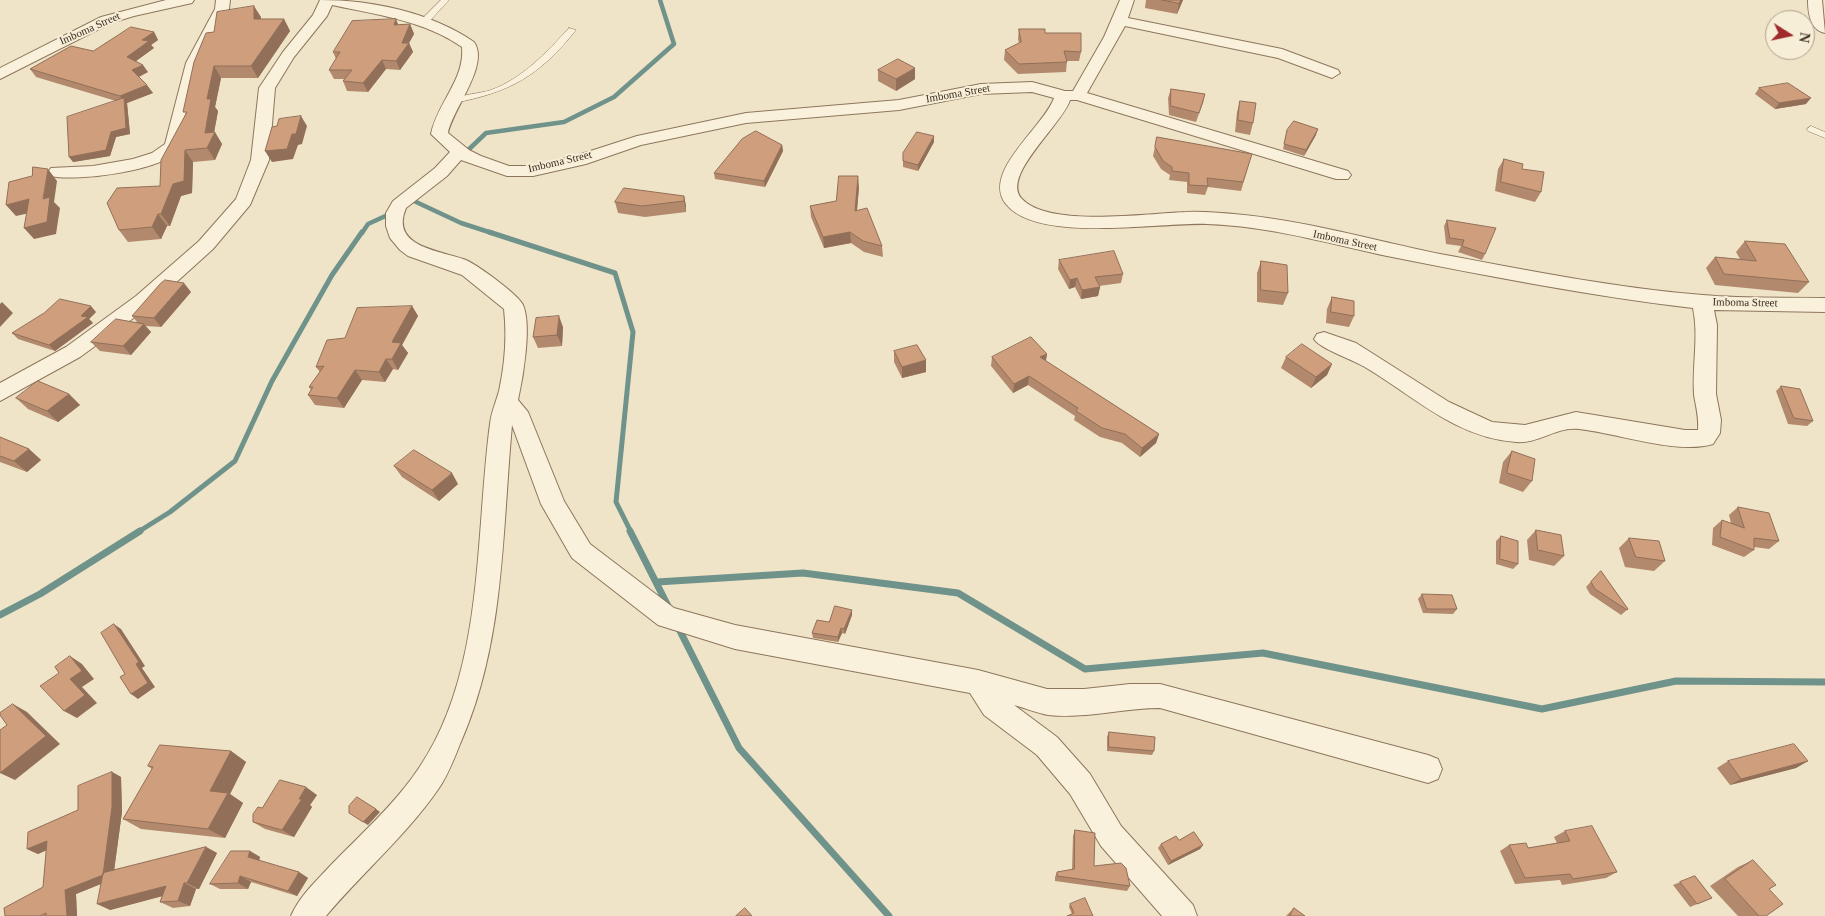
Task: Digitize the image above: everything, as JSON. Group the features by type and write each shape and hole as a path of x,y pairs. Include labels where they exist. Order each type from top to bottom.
{"street":[{"name":"Imboma Street","path":"0,74 106,20 130,12 187,0"},
{"path":"57,172 93,171 136,164 158,157 173,146 194,63 222,9 224,0"},
{"name":"Imboma Street","path":"327,0 423,23 452,34 469,45 471,53 470,65 454,101 439,126 438,134 466,155 507,171 533,170 580,160 637,142 746,118 898,105 981,89 1032,87 1071,96"},
{"path":"0,394 73,352 143,301 206,245 244,201 260,160 267,88 288,55 320,16 327,0"},
{"path":"1127,0 1120,21 1102,57 1071,96 1342,175"},
{"path":"1815,0 1816,18 1825,29"},
{"path":"1120,21 1149,25 1282,54 1332,73"},
{"name":"Imboma Street","path":"1071,96 1062,104 1054,117 1014,165 1008,183 1013,201 1026,212 1042,218 1067,222 1203,217 1260,223 1401,253 1561,282 1702,302 1825,305"},
{"path":"306,916 334,881 377,839 428,779 454,730 468,694 484,621 494,478 501,421 507,403 514,366 516,324 514,306 469,270 452,261 410,251 402,244 396,212 410,193 466,155"},
{"path":"1324,340 1344,346 1364,356 1449,412 1480,426 1516,434 1535,434 1561,422 1576,420 1685,439 1705,438 1709,433 1710,420 1705,394 1707,325 1702,302"},
{"path":"507,403 517,412 535,454 552,504 581,550 666,617 736,637 978,682 1047,702 1084,702 1130,696 1160,696 1232,714 1428,770"},
{"path":"978,682 994,706 1047,746 1080,784 1112,836 1182,916"}],"lane":[{"path":"423,23 445,0"},
{"path":"454,101 486,96 514,84 540,64 572,30"},
{"path":"1811,130 1825,135"}],"building":[{"path":"1162,0 1181,0 1179,3"},
{"path":"254,6 254,19 284,19 251,66 214,66 207,99 211,99 205,133 215,132 207,148 185,150 184,181 173,184 161,214 158,214 152,227 119,230 107,203 117,188 160,186 161,160 187,112 183,112 194,62 206,33 214,32 217,12"},
{"path":"396,19 394,25 410,24 402,43 409,43 396,61 382,60 363,83 343,81 352,70 329,70 340,52 333,52 352,21"},
{"path":"131,27 154,32 142,40 149,41 127,57 143,65 132,70 147,85 120,96 30,69 71,46 93,51"},
{"path":"1019,29 1045,29 1045,33 1081,33 1081,52 1064,51 1067,62 1019,64 1005,50 1021,42"},
{"path":"898,59 915,68 896,79 878,70"},
{"path":"1788,83 1811,98 1779,103 1759,88"},
{"path":"1171,89 1205,94 1199,113 1171,106"},
{"path":"124,98 126,128 111,132 106,150 69,157 67,117"},
{"path":"1240,101 1256,103 1253,123 1238,120"},
{"path":"301,116 296,134 292,134 287,149 265,151 272,127 277,126 279,119"},
{"path":"1294,121 1318,129 1306,150 1284,144 1287,130"},
{"path":"756,131 782,145 764,181 714,173 742,139"},
{"path":"917,132 934,136 918,165 903,161 903,153"},
{"path":"1157,137 1252,154 1243,182 1207,178 1208,186 1189,185 1189,173 1172,171 1172,167 1163,161 1155,147"},
{"path":"1504,159 1523,164 1522,169 1544,172 1541,192 1501,182"},
{"path":"33,167 48,169 43,199 50,197 47,222 24,228 29,199 6,205 9,182 32,176"},
{"path":"839,176 858,176 855,211 867,208 882,246 863,241 850,232 823,237 810,206 836,201"},
{"path":"624,188 684,196 684,201 642,206 615,202"},
{"path":"1447,220 1496,228 1485,254 1462,246 1464,240 1450,238"},
{"path":"1745,241 1785,244 1809,282 1724,274 1715,257 1756,261"},
{"path":"1114,251 1123,274 1095,277 1100,287 1082,290 1077,278 1070,280 1059,260"},
{"path":"1261,261 1287,265 1288,293 1261,290"},
{"path":"165,280 184,283 154,318 132,316 160,284"},
{"path":"1332,297 1354,301 1354,316 1331,312"},
{"path":"60,299 91,306 81,316 88,317 49,345 12,333 44,313"},
{"path":"412,306 392,342 401,343 392,359 386,359 379,372 355,370 337,398 308,395 313,387 309,387 324,366 316,367 327,340 345,338 357,308"},
{"path":"559,316 557,335 533,337 536,318"},
{"path":"116,319 144,324 123,346 91,342"},
{"path":"1031,337 1047,354 1040,357 1159,434 1142,448 1125,434 1102,428 1076,411 1078,408 1029,376 1014,384 992,357"},
{"path":"1302,344 1332,364 1316,377 1286,357"},
{"path":"917,345 926,360 902,367 894,351"},
{"path":"38,381 69,394 47,411 16,398"},
{"path":"1781,386 1800,389 1813,421 1794,418"},
{"path":"0,437 29,449 14,461 0,456"},
{"path":"414,450 452,473 432,490 394,466"},
{"path":"1512,451 1535,459 1532,481 1507,473"},
{"path":"1738,507 1769,513 1779,541 1754,538 1754,550 1720,537 1722,520 1744,528"},
{"path":"1536,530 1561,535 1564,556 1538,550"},
{"path":"1501,536 1518,541 1518,564 1500,559"},
{"path":"1629,538 1659,541 1665,561 1636,557"},
{"path":"1601,571 1627,610 1595,589 1591,582"},
{"path":"1422,594 1452,595 1457,609 1427,609"},
{"path":"835,606 852,610 844,629 841,628 838,637 812,633 817,620 829,622"},
{"path":"114,624 139,662 136,664 148,683 131,694 120,677 125,674 101,633"},
{"path":"70,656 82,671 70,679 85,695 64,711 40,686 59,673 55,667"},
{"path":"13,704 46,736 0,773 0,730 7,725 0,713"},
{"path":"1109,732 1155,737 1154,751 1109,747"},
{"path":"1794,744 1808,761 1741,779 1728,761"},
{"path":"160,745 231,751 210,791 228,793 208,829 123,819 153,767 148,766"},
{"path":"112,772 112,807 103,875 65,890 67,916 46,916 46,913 40,916 5,916 4,908 43,887 47,841 27,849 28,832 78,810 78,786"},
{"path":"280,780 306,787 299,799 302,799 282,830 253,822 253,814 258,807 262,808"},
{"path":"357,797 376,809 363,822 349,813 349,806"},
{"path":"1592,826 1617,872 1573,879 1570,874 1525,878 1509,845 1526,843 1528,848 1570,841 1565,831"},
{"path":"1075,830 1095,833 1094,866 1121,863 1126,868 1130,886 1057,876 1057,872 1074,869"},
{"path":"1194,832 1203,845 1171,861 1161,844 1176,836 1179,840"},
{"path":"206,847 187,883 184,883 178,901 160,902 166,886 97,904 103,873"},
{"path":"231,851 250,851 248,857 299,872 288,891 240,876 238,883 210,884"},
{"path":"1753,860 1776,885 1769,889 1783,904 1766,916 1759,916 1725,879"},
{"path":"1695,876 1712,898 1697,904 1680,882"},
{"path":"1085,898 1093,916 1067,916 1074,913 1070,904"},
{"path":"745,908 752,916 736,916"},
{"path":"1294,908 1305,916 1290,916"}],"waterway":[{"path":"464,154 486,133 564,122 614,97 674,44 660,0"},
{"path":"414,201 461,223 492,233"},
{"path":"362,233 368,224 392,213"},
{"path":"138,532 170,512 235,461 272,381 332,275 362,232"},
{"path":"489,232 615,273 633,332 616,502 631,532"},
{"path":"0,615 40,594 140,531"},
{"path":"630,531 669,608"},
{"path":"657,582 803,573 958,593 1085,669 1263,653 1542,709 1676,681 1825,682"},
{"path":"677,625 739,748 889,916"}]}
